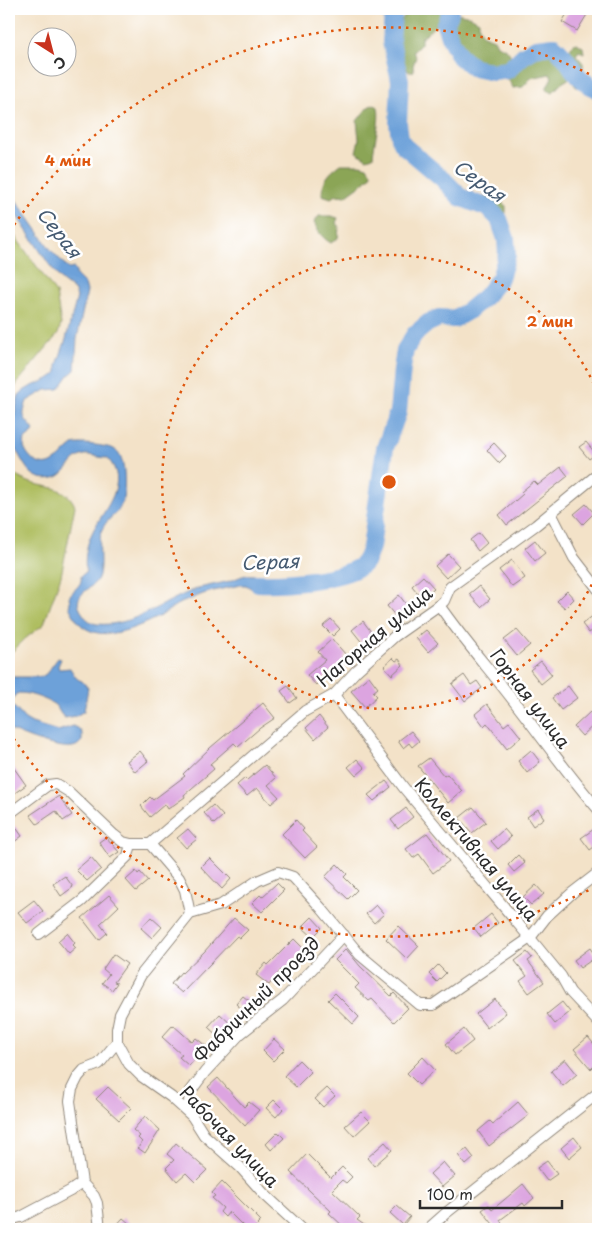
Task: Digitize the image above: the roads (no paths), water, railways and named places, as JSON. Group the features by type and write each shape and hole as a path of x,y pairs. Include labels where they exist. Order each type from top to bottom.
{"street":[{"name":"Нагорная улица","path":"150,844 304,711 334,695 356,671 395,636 440,605 444,601 450,587 551,513 598,474"},
{"path":"551,513 574,558 598,590"},
{"name":"Горная улица","path":"440,605 464,641 481,659 560,764 598,810"},
{"name":"Коллективная улица","path":"334,695 404,788 561,976 570,992 598,1022"},
{"path":"9,814 48,785 56,784 76,798 123,842 150,844 179,878 185,890 190,914"},
{"path":"39,934 82,901 128,856 131,844"},
{"path":"100,1229 98,1203 82,1183 72,1120 70,1101 72,1089 78,1076 84,1070 99,1064 117,1042 120,1014 141,975 190,914 221,905 257,881 278,872 293,876 360,955 420,1005 433,1005 530,938 547,916 598,873"},
{"name":"Фабричный проезд","path":"192,1116 189,1103 190,1092 205,1072 240,1034 283,1000 344,935"},
{"name":"Рабочая улица","path":"117,1042 129,1064 141,1076 171,1097 192,1116 204,1135 240,1167 264,1194 302,1229"},
{"path":"428,1229 598,1093"},
{"path":"9,1220 21,1216 82,1183"}],"water":[{"path":"9,190 51,250 69,269 74,268 76,275 85,284 87,291 77,339 75,370 59,389 46,390 27,401 24,417 34,430 25,439 24,447 28,455 35,461 44,464 56,460 76,444 114,449 123,463 123,498 119,509 102,530 99,575 97,580 80,596 78,601 84,616 97,624 111,624 124,621 138,617 203,587 247,575 255,575 263,580 280,578 281,585 252,589 246,585 240,585 208,593 178,604 162,615 143,624 112,633 91,631 82,626 76,619 69,607 69,597 81,582 81,576 86,572 85,557 87,546 93,531 109,505 116,486 116,476 114,467 107,458 84,455 76,459 62,474 54,478 41,478 28,470 13,443 13,425 19,395 57,372 57,365 77,297 74,290 61,280 48,263 9,204"},
{"path":"58,658 61,659 58,666 59,669 70,668 76,678 82,681 88,688 84,711 76,716 65,718 52,703 24,693 16,694 12,705 25,719 32,723 58,731 73,726 78,728 82,733 82,741 76,746 62,747 53,745 9,729 9,678 41,677 46,674"}],"waterway":[{"name":"Серая","path":"258,583 295,582 325,578 350,571 364,563 371,547 385,448 398,412 405,350 415,334 428,323 439,318 454,319 468,311 485,297 500,278 507,255 506,239 499,219 488,208 460,197 443,179 404,146 400,138 398,123 400,80 391,42 393,14 396,9"},
{"name":"Серая","path":"448,9 450,13 445,24 449,36 460,57 474,68 493,72 508,70 523,56 536,48 554,46 580,78 598,90"}]}
